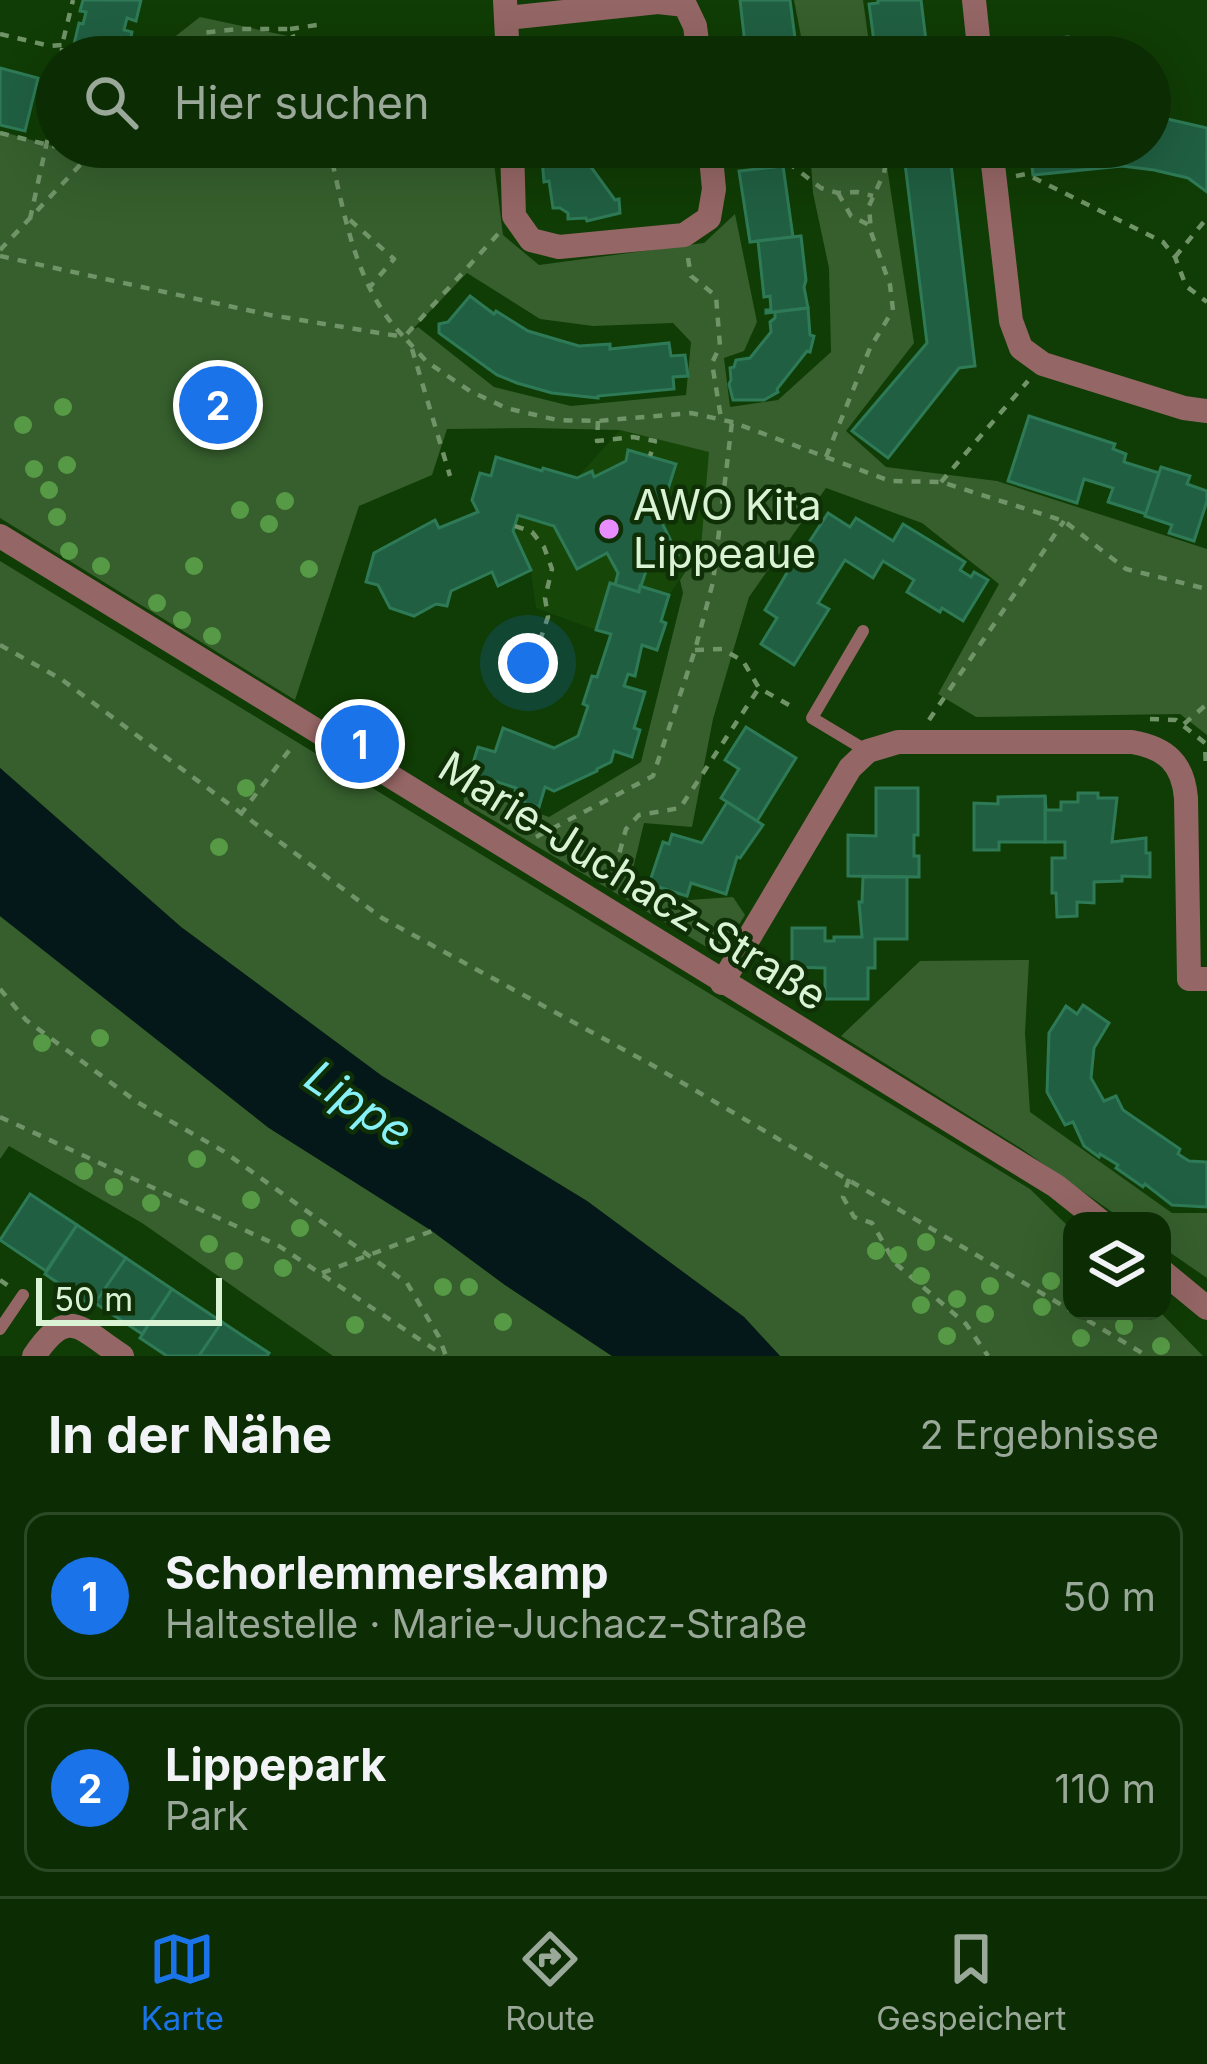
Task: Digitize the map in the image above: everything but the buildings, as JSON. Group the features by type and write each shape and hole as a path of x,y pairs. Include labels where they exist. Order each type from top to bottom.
{"street":[{"path":"974,0 978,36"},
{"path":"506,9 684,2 696,36"},
{"path":"513,168 514,216 531,240 560,247 684,235 709,218 712,168"},
{"path":"994,168 1011,321 1021,348 1043,364 1207,411"},
{"name":"Marie-Juchacz-Straße","path":"0,536 1056,1186 1089,1212"},
{"path":"722,983 850,768 881,745 913,742 1132,742 1171,757 1180,769 1186,798 1189,979 1207,979"},
{"path":"1171,1278 1207,1308"},
{"path":"34,1356 63,1325 79,1328 122,1356"}],"lane":[{"path":"863,631 812,718 868,751"},
{"path":"0,1329 22,1294"}],"path":[{"path":"64,36 73,0"},
{"path":"199,36 324,23"},
{"path":"290,29 293,36"},
{"path":"0,34 36,43"},
{"path":"0,133 36,142"},
{"path":"30,219 41,168"},
{"path":"78,168 0,253 250,311 404,337"},
{"path":"334,168 369,288 386,319 428,362 470,392 506,408 557,420 598,422 692,413 722,419 890,481 941,482 1064,521 1126,569 1207,589"},
{"path":"795,168 821,188 874,196"},
{"path":"826,457 870,348 892,310 869,206 885,168"},
{"path":"995,180 1026,173 1163,242 1175,257 1186,286 1207,302"},
{"path":"838,194 851,216 871,226"},
{"path":"404,337 514,216"},
{"path":"346,217 394,259 369,288"},
{"path":"1175,257 1207,218"},
{"path":"684,235 691,276 716,296 720,346 712,363 722,419"},
{"path":"411,344 450,476"},
{"path":"941,482 1043,364"},
{"path":"598,422 597,441 634,437 655,441 650,456"},
{"path":"509,850 653,776 713,583 732,422"},
{"path":"913,742 1064,521"},
{"path":"515,526 532,532 552,569 545,598 548,617 522,693"},
{"path":"0,645 61,680 382,918 652,1065 1063,1306"},
{"path":"695,650 722,650 743,661 759,688 812,718"},
{"path":"603,909 626,829 639,814 680,808 759,688"},
{"path":"1183,725 1207,704"},
{"path":"240,815 309,725"},
{"path":"0,989 26,1020 136,1102 223,1151 407,1283 445,1356"},
{"path":"0,1117 279,1246 445,1356"},
{"path":"849,1179 843,1197 854,1216 872,1223 895,1264 966,1324 988,1356"},
{"path":"322,1274 431,1231"},
{"path":"1087,1320 1147,1356"}],"shaded area":[{"path":"794,0 863,0 868,36 801,36"},
{"path":"200,17 288,36 176,36"},
{"path":"0,131 36,141 36,168 495,168 503,235 539,265 704,243 735,214 757,322 744,351 724,358 730,407 778,400 831,352 829,268 811,168 887,168 914,343 846,431 886,467 997,481 1207,549 1207,735 1180,714 976,717 938,694 999,584 922,523 826,488 749,597 713,719 692,827 644,823 632,873 674,901 733,897 745,915 720,955 464,803 463,787 549,817 641,762 683,593 680,580 701,547 709,452 620,430 447,429 432,475 359,506 295,700 0,518","holes":["467,273 540,319 593,326 673,323 691,342 686,395 571,406 494,387 418,327 410,332"]},
{"name":"AWO Kita Lippeaue","path":"620,430 710,452 701,547 669,595 610,583 596,630 536,608 531,570 513,531 518,515 554,526 578,515 577,478"},
{"path":"0,561 1030,1189 1063,1221 1063,1320 1168,1320 1203,1356 780,1356 744,1317 587,1201 382,1076 181,927 0,768"},
{"path":"0,916 269,1128 432,1231 612,1356 333,1356 142,1223 9,1146 0,1159"},
{"path":"1029,960 1025,1033 1030,1112 1171,1212 1112,1212 1019,1147 841,1036 920,961"},
{"path":"1171,1212 1207,1213 1207,1278 1171,1253"}],"water":[{"name":"Lippe","path":"0,768 181,927 382,1076 587,1201 744,1317 780,1356 612,1356 432,1231 269,1128 0,916"}],"place":[{"name":"Lippepark","path":"218,405"},
{"name":"AWO Kita Lippeaue","path":"609,529"},
{"name":"Schorlemmerskamp","path":"360,744"}]}
